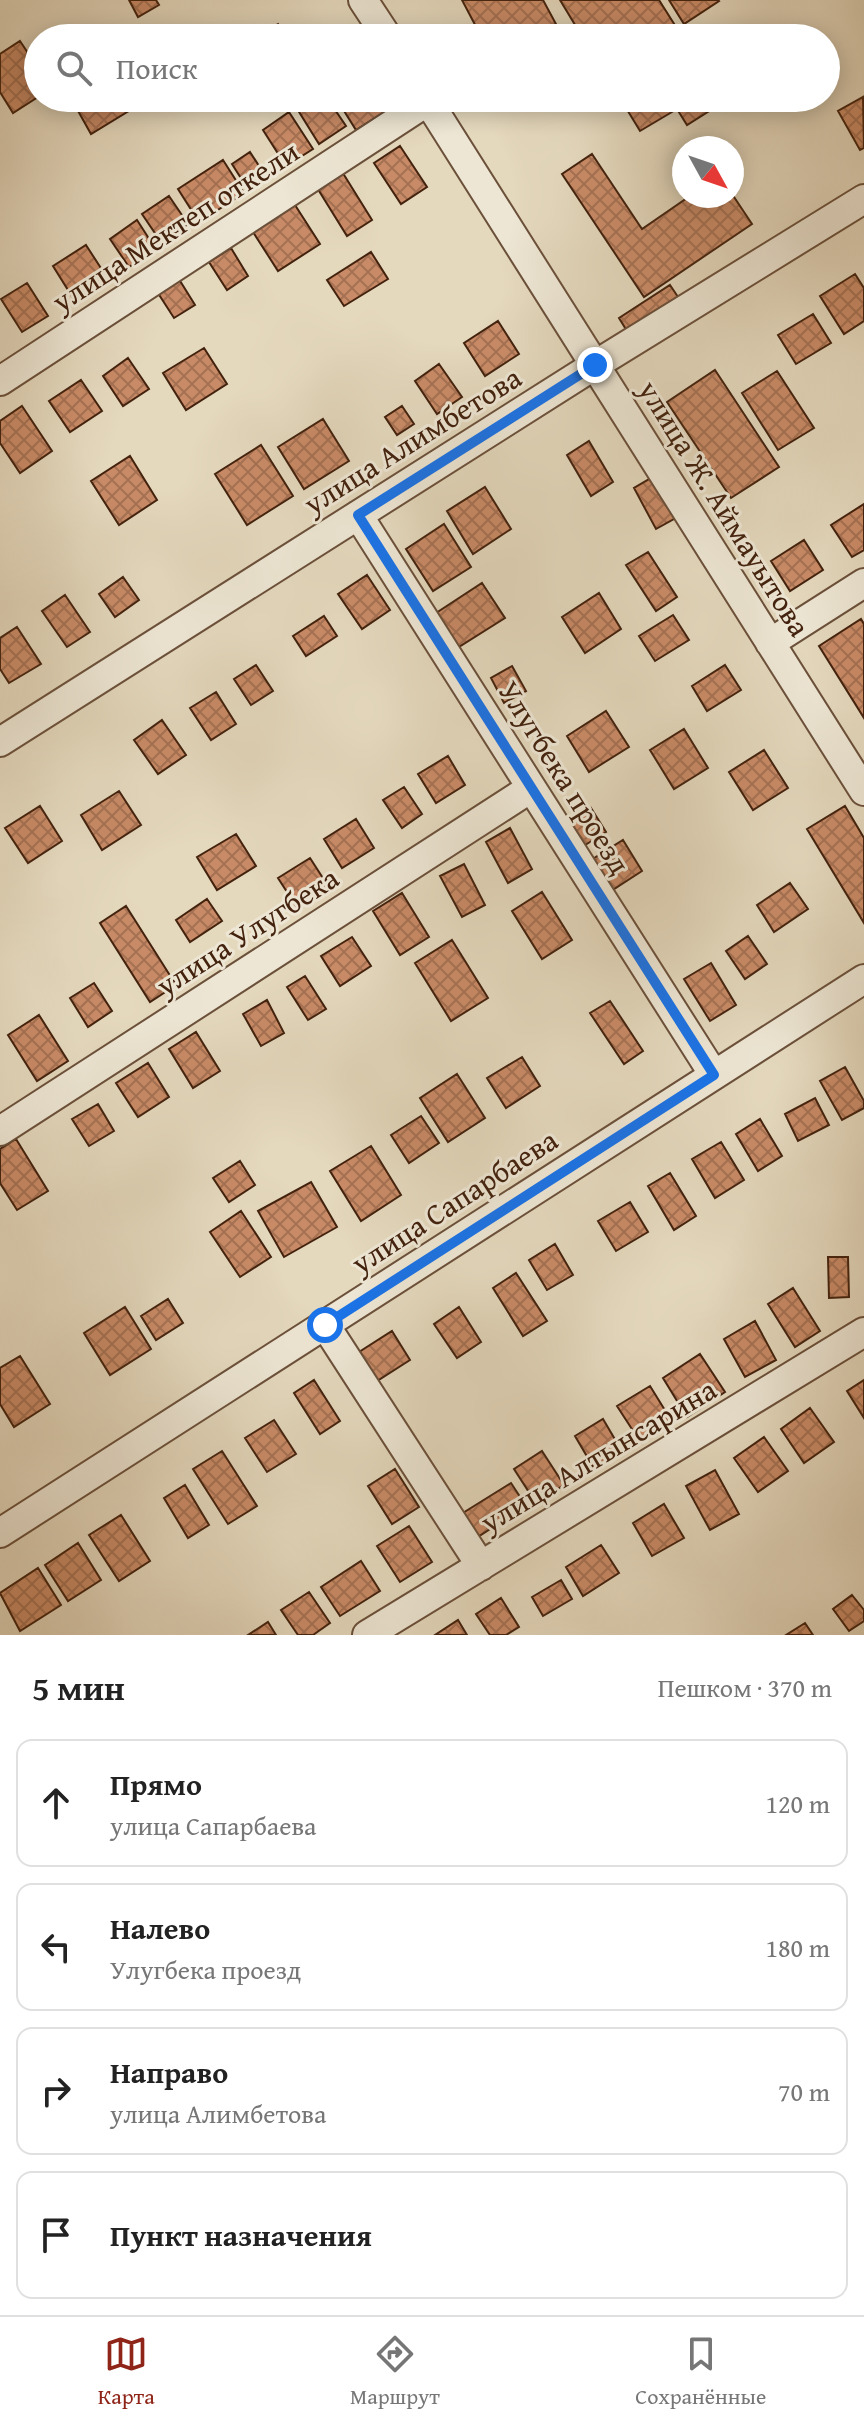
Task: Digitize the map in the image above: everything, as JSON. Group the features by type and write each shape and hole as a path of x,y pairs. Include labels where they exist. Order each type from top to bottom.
{"street":[{"path":"363,0 379,24"},
{"name":"улица Мектеп откели","path":"0,381 407,112"},
{"name":"улица Ж. Аймауытова","path":"435,112 864,791"},
{"name":"улица Алимбетова","path":"0,742 595,365 864,199"},
{"name":"Улугбека проезд","path":"358,515 714,1075"},
{"path":"770,643 864,583"},
{"name":"улица Улугбека","path":"0,1131 531,788"},
{"name":"улица Сапарбаева","path":"0,1533 864,979"},
{"path":"325,1325 481,1566"},
{"name":"улица Алтынсарина","path":"367,1635 864,1332"}],"building":[{"path":"129,0 156,0 159,5 138,17"},
{"path":"462,0 543,0 556,24 475,24"},
{"path":"560,0 659,0 674,24 575,24"},
{"path":"669,0 718,0 719,1 684,24"},
{"path":"20,41 24,47 24,106 13,113 0,92 0,54"},
{"path":"863,97 864,148 860,150 840,110"},
{"path":"79,112 127,112 91,134"},
{"path":"289,112 313,149 286,166 263,130"},
{"path":"299,112 336,112 346,126 319,144"},
{"path":"345,112 384,112 356,130"},
{"path":"628,112 672,112 640,131"},
{"path":"679,112 708,112 687,125"},
{"path":"400,146 427,187 401,204 374,163"},
{"path":"250,152 268,180 249,191 232,164"},
{"path":"592,154 642,229 673,208 741,208 752,224 644,297 562,174"},
{"path":"223,160 244,193 199,222 178,189"},
{"path":"341,170 372,220 347,236 316,186"},
{"path":"169,196 188,224 161,242 142,214"},
{"path":"295,205 320,244 278,271 253,232"},
{"path":"137,220 155,248 129,267 110,239"},
{"path":"86,245 106,276 73,298 53,266"},
{"path":"231,248 248,276 227,290 209,262"},
{"path":"371,252 388,279 344,306 327,280"},
{"path":"855,274 864,288 864,321 844,334 820,296"},
{"path":"177,276 195,305 174,318 156,290"},
{"path":"27,283 48,316 22,332 1,299"},
{"path":"670,285 684,306 632,339 619,318"},
{"path":"813,314 831,343 796,364 778,335"},
{"path":"498,321 519,354 485,376 464,343"},
{"path":"204,348 227,384 186,410 163,373"},
{"path":"128,358 149,389 123,406 103,376"},
{"path":"439,364 462,397 437,414 415,381"},
{"path":"715,370 779,467 731,498 667,402"},
{"path":"777,371 814,428 778,450 742,393"},
{"path":"81,380 102,411 70,432 49,401"},
{"path":"22,406 52,451 20,473 0,443 0,421"},
{"path":"402,406 414,424 397,435 385,417"},
{"path":"323,419 349,461 304,489 278,447"},
{"path":"589,441 613,482 591,496 567,455"},
{"path":"261,445 293,496 247,525 215,474"},
{"path":"130,456 157,500 119,525 91,481"},
{"path":"658,474 681,515 656,529 634,488"},
{"path":"485,487 511,529 473,554 447,511"},
{"path":"864,504 864,550 852,557 831,525"},
{"path":"444,524 471,567 433,591 406,549"},
{"path":"804,540 823,570 790,591 771,561"},
{"path":"648,552 677,597 656,611 626,565"},
{"path":"367,575 390,610 362,629 338,594"},
{"path":"123,577 139,600 115,617 99,594"},
{"path":"482,583 505,618 454,650 433,615"},
{"path":"599,593 621,629 585,653 562,617"},
{"path":"65,595 90,632 67,647 42,611"},
{"path":"673,615 689,640 655,661 639,636"},
{"path":"324,616 337,636 306,656 293,636"},
{"path":"861,619 864,624 864,718 819,646"},
{"path":"17,627 41,664 9,683 0,669 0,638"},
{"path":"256,665 273,691 251,705 234,679"},
{"path":"725,665 741,690 707,711 692,686"},
{"path":"512,666 526,691 504,703 491,678"},
{"path":"216,692 236,724 211,740 190,708"},
{"path":"606,711 629,747 589,772 567,736"},
{"path":"162,720 186,755 158,774 134,740"},
{"path":"684,729 708,768 674,789 650,750"},
{"path":"764,750 788,788 753,810 729,772"},
{"path":"448,756 465,785 436,803 418,774"},
{"path":"404,787 422,814 402,828 383,800"},
{"path":"119,791 141,825 102,850 81,815"},
{"path":"40,806 62,841 28,863 5,828"},
{"path":"845,806 864,838 864,923 807,829"},
{"path":"591,808 606,832 582,847 567,824"},
{"path":"356,819 374,848 342,868 324,839"},
{"path":"510,828 532,869 508,883 486,842"},
{"path":"236,834 256,866 217,890 197,857"},
{"path":"623,840 642,871 611,891 591,860"},
{"path":"310,858 328,886 296,906 278,878"},
{"path":"464,864 485,905 462,917 440,876"},
{"path":"790,883 808,909 774,932 757,905"},
{"path":"542,892 572,940 542,959 512,911"},
{"path":"402,893 429,937 400,955 373,911"},
{"path":"207,899 222,921 190,942 176,920"},
{"path":"126,906 176,985 150,1002 100,923"},
{"path":"748,936 767,964 745,979 726,951"},
{"path":"352,937 371,966 340,986 321,956"},
{"path":"452,940 488,998 451,1021 415,963"},
{"path":"711,963 736,1005 710,1021 684,979"},
{"path":"305,976 326,1009 308,1020 287,987"},
{"path":"94,983 112,1011 88,1027 70,998"},
{"path":"267,1000 284,1033 261,1046 243,1014"},
{"path":"610,1001 643,1051 624,1064 590,1013"},
{"path":"39,1015 68,1061 37,1081 8,1035"},
{"path":"196,1032 220,1071 193,1088 169,1049"},
{"path":"522,1057 540,1086 506,1108 487,1078"},
{"path":"148,1063 169,1097 138,1117 116,1083"},
{"path":"845,1067 864,1101 864,1108 842,1120 820,1081"},
{"path":"457,1074 485,1118 448,1142 420,1098"},
{"path":"815,1098 829,1125 798,1141 785,1114"},
{"path":"98,1104 114,1131 89,1146 72,1119"},
{"path":"421,1116 439,1143 409,1163 391,1135"},
{"path":"760,1119 782,1156 758,1171 736,1134"},
{"path":"16,1139 48,1191 17,1210 0,1183 0,1149"},
{"path":"721,1142 744,1180 715,1198 692,1159"},
{"path":"371,1146 401,1195 361,1221 330,1171"},
{"path":"240,1161 255,1185 229,1202 213,1178"},
{"path":"670,1173 696,1216 674,1230 648,1186"},
{"path":"311,1182 337,1227 284,1257 258,1211"},
{"path":"630,1202 648,1232 616,1251 598,1221"},
{"path":"241,1211 271,1257 240,1277 210,1232"},
{"path":"555,1244 573,1275 547,1290 529,1260"},
{"path":"828,1257 848,1257 849,1297 829,1298"},
{"path":"516,1273 547,1321 523,1336 493,1288"},
{"path":"793,1288 820,1331 795,1347 768,1304"},
{"path":"168,1299 183,1323 156,1340 141,1316"},
{"path":"125,1307 151,1349 110,1375 84,1333"},
{"path":"459,1307 481,1342 457,1358 434,1324"},
{"path":"755,1321 776,1360 745,1377 724,1339"},
{"path":"392,1331 410,1360 377,1381 359,1352"},
{"path":"700,1354 725,1392 687,1417 663,1378"},
{"path":"20,1356 50,1404 14,1427 0,1404 0,1368"},
{"path":"314,1380 340,1421 320,1434 294,1393"},
{"path":"864,1380 864,1418 847,1391"},
{"path":"650,1386 671,1420 639,1440 617,1406"},
{"path":"810,1408 834,1442 804,1463 781,1429"},
{"path":"603,1419 623,1453 595,1470 575,1436"},
{"path":"274,1420 296,1454 267,1472 245,1438"},
{"path":"764,1437 788,1471 758,1492 734,1458"},
{"path":"222,1451 257,1506 228,1524 193,1469"},
{"path":"542,1451 564,1485 536,1503 514,1469"},
{"path":"395,1469 419,1507 392,1524 368,1486"},
{"path":"715,1470 739,1514 710,1530 686,1486"},
{"path":"511,1483 526,1506 473,1540 458,1516"},
{"path":"185,1485 209,1525 188,1538 164,1498"},
{"path":"664,1504 684,1538 652,1556 633,1523"},
{"path":"121,1515 150,1561 119,1581 89,1535"},
{"path":"409,1526 432,1562 400,1582 377,1546"},
{"path":"78,1543 101,1580 68,1601 45,1565"},
{"path":"601,1545 619,1573 583,1596 566,1567"},
{"path":"361,1561 380,1591 340,1616 321,1587"},
{"path":"38,1568 61,1605 20,1631 0,1593"},
{"path":"561,1580 572,1599 543,1616 532,1597"},
{"path":"309,1592 330,1623 313,1635 298,1635 281,1610"},
{"path":"852,1595 864,1610 864,1621 849,1631 833,1609"},
{"path":"501,1598 519,1627 506,1635 490,1635 476,1614"},
{"path":"458,1620 467,1635 435,1635"},
{"path":"268,1622 276,1635 248,1635"},
{"path":"805,1623 813,1635 786,1635"}],"route":[{"path":"325,1325 714,1075 358,515 595,365"}]}
